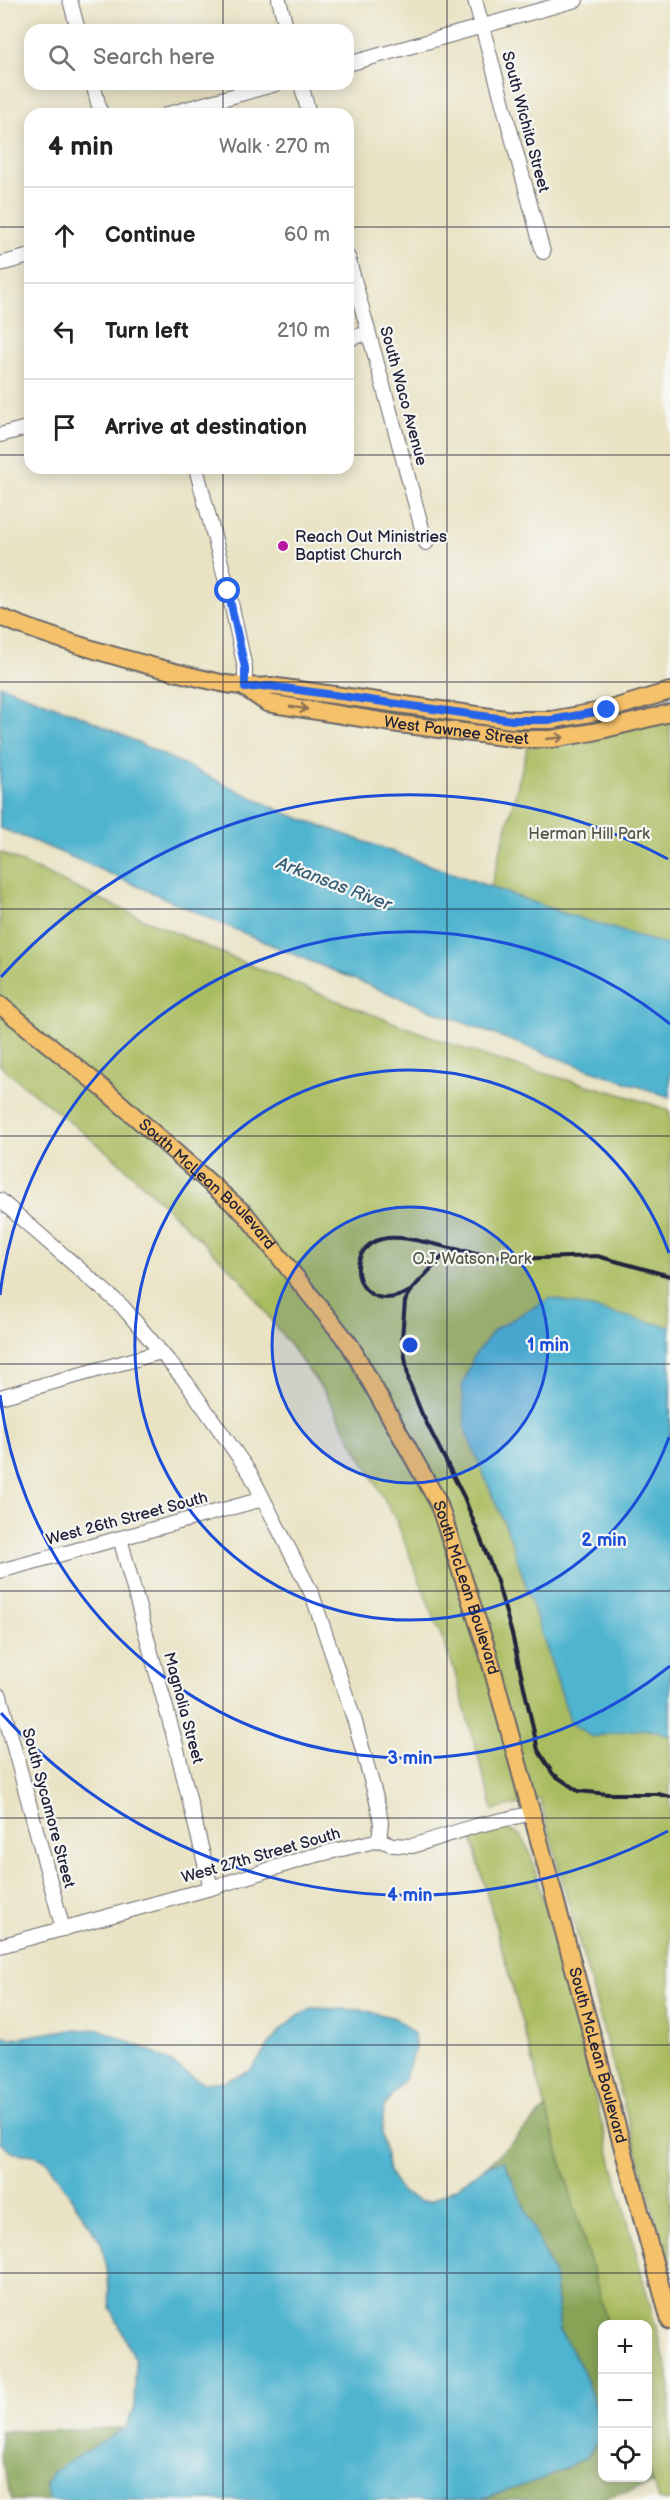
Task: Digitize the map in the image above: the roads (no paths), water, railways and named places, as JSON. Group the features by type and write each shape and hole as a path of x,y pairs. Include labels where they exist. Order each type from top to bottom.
{"main road":[{"name":"West Pawnee Street","path":"0,617 110,656 245,688 270,686 512,720 541,720 607,710 670,692"},
{"name":"West Pawnee Street","path":"245,688 267,703 399,724 520,739 552,739 593,732 670,713"},
{"name":"South McLean Boulevard","path":"0,1005 106,1091 246,1215 350,1345 438,1502 488,1653 670,2320"}],"street":[{"path":"70,0 76,24"},
{"path":"279,0 285,24"},
{"name":"South Wichita Street","path":"475,0 543,252"},
{"path":"354,62 576,0"},
{"path":"95,90 99,108"},
{"path":"190,108 254,90"},
{"path":"303,90 308,108"},
{"path":"0,264 24,258"},
{"name":"South Waco Avenue","path":"354,280 426,543"},
{"path":"354,337 368,333"},
{"path":"0,435 24,429"},
{"path":"198,474 231,603 245,668 245,688"},
{"path":"2,1206 122,1306 199,1400 250,1473 312,1594 355,1722 372,1784 381,1823 379,1840"},
{"path":"0,1397 161,1352"},
{"name":"West 26th Street South","path":"0,1571 263,1499"},
{"name":"Magnolia Street","path":"120,1538 175,1741 211,1888"},
{"name":"South Sycamore Street","path":"0,1696 63,1929"},
{"name":"West 27th Street South","path":"0,1946 211,1888 309,1857 379,1840 393,1845 412,1846 475,1826 532,1814"}],"water":[{"name":"Arkansas River","path":"0,685 84,717 285,813 560,912 670,946 670,1097 467,1024 367,984 233,929 67,855 0,828"},
{"path":"550,1298 670,1327 670,1736 661,1732 642,1730 592,1737 571,1723 510,1537 466,1432 462,1387 474,1356 495,1329"},
{"path":"314,2008 363,2010 395,2018 414,2034 415,2048 405,2078 384,2106 382,2135 389,2172 401,2192 419,2201 431,2201 456,2188 488,2165 504,2161 554,2275 560,2331 580,2365 595,2404 598,2440 587,2457 547,2477 480,2500 50,2500 45,2484 52,2472 126,2428 134,2407 136,2361 110,2307 107,2267 101,2242 47,2162 35,2155 14,2153 0,2143 0,2035 11,2039 60,2031 99,2029 153,2052 203,2083 225,2081 250,2071 278,2033 296,2017"}],"railway":[{"path":"412,1290 393,1297 377,1297 366,1290 360,1280 358,1268 361,1255 369,1245 382,1239 400,1238 460,1250"},
{"path":"670,1276 597,1256 512,1259 465,1251 455,1252 443,1256 413,1288 405,1301 402,1338 409,1382 422,1414 464,1497 496,1578 512,1634 538,1750 553,1774 578,1791 608,1794 658,1794 670,1797"}],"place":[{"name":"Reach Out Ministries Baptist Church","path":"283,546"}],"park label":[{"name":"Herman Hill Park","path":"589,834"},
{"name":"O.J. Watson Park","path":"472,1259"}]}
